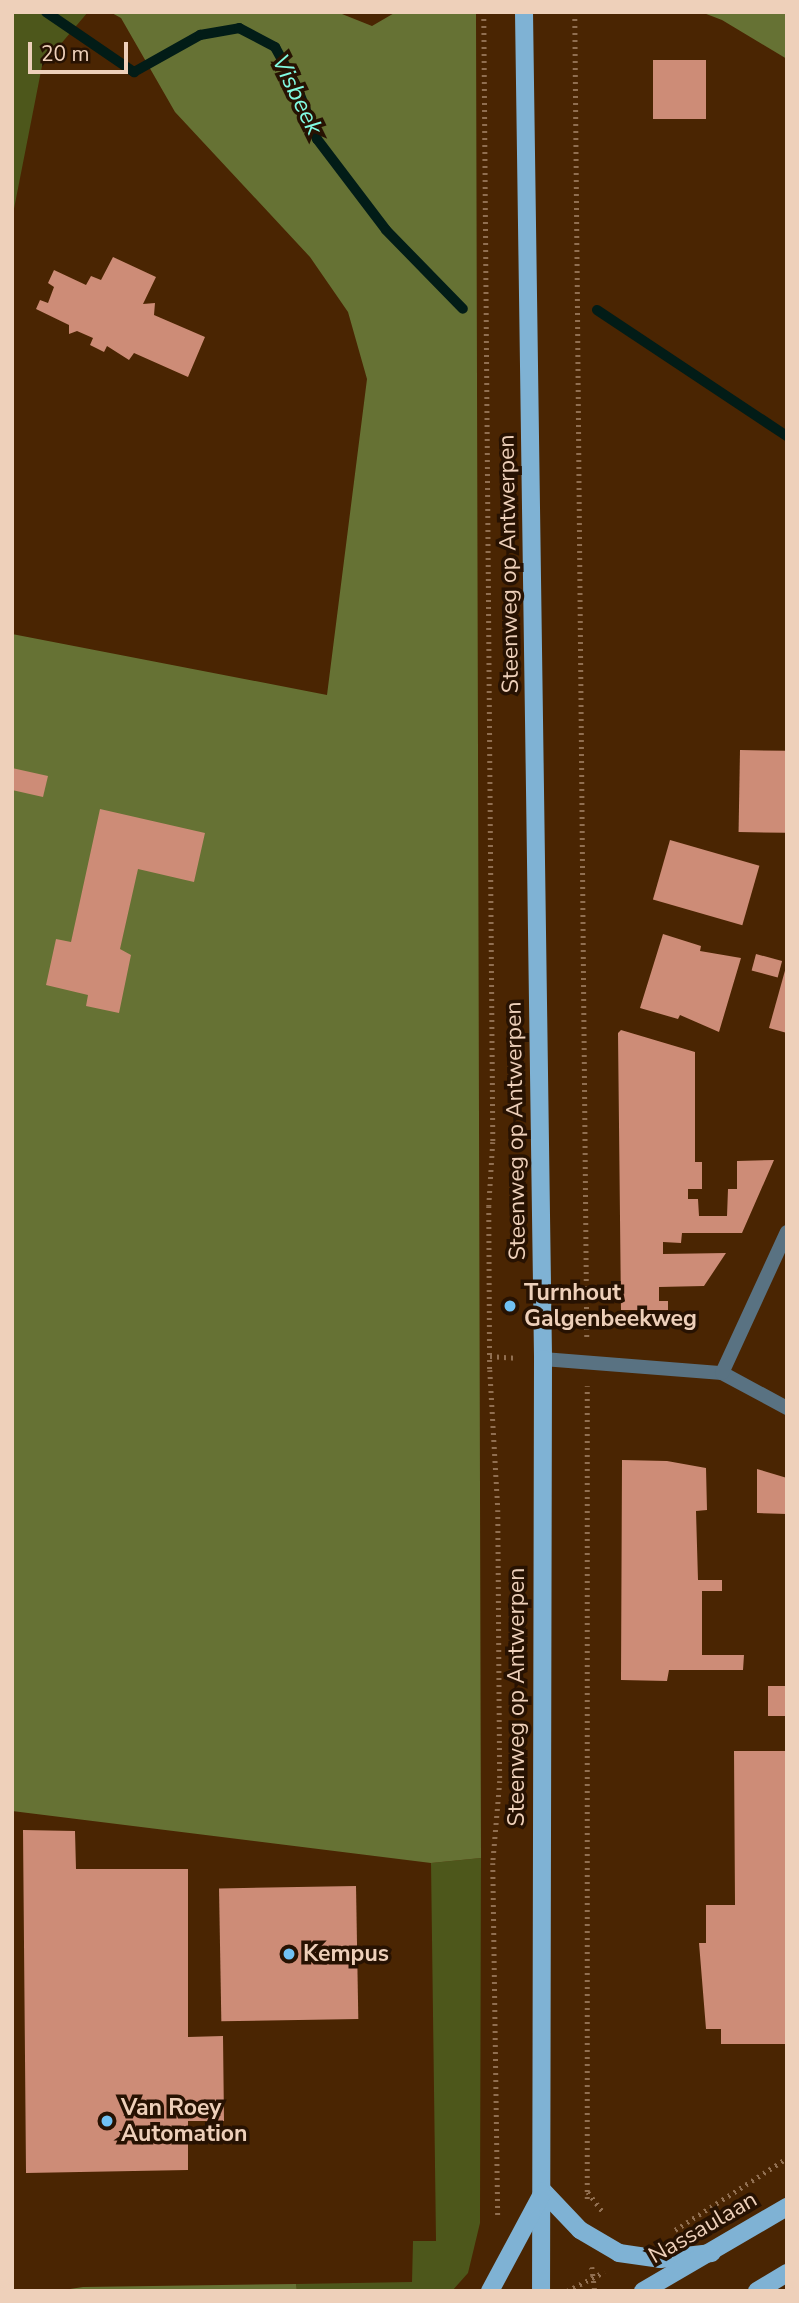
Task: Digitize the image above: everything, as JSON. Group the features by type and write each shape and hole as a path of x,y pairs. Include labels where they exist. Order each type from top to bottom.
{"main road":[{"name":"Steenweg op Antwerpen","path":"524,12 543,1359 541,2291"},
{"path":"490,2291 543,2191 588,2236 619,2253 646,2259 712,2253"},
{"name":"Nassaulaan","path":"643,2291 787,2207"},
{"path":"757,2291 787,2273"}],"street":[{"path":"722,1373 787,1232"},
{"path":"543,1359 722,1373 787,1408"}],"path":[{"path":"484,12 493,1130 489,1206 490,1370 498,1524 500,1781 493,1863 498,2226"},
{"path":"575,12 587,1361 586,2190 595,2291"},
{"path":"663,2238 787,2158"},
{"path":"586,2190 610,2220"},
{"path":"567,2291 612,2267"}],"green space":[{"path":"12,12 88,12 42,66 12,219"},
{"path":"110,12 337,12 372,26 396,12 476,12 481,1858 431,1863 12,1811 12,634 327,695 367,379 348,312 310,257 175,112 121,18"},
{"path":"701,12 787,12 787,59 722,20"},
{"path":"481,1858 480,2223 468,2273 452,2291 297,2291 296,2284 412,2282 413,2241 436,2241 431,1863"},
{"path":"296,2284 297,2291 57,2291 83,2287"}],"building":[{"path":"653,60 706,60 706,119 653,119"},
{"path":"113,257 156,277 143,304 155,303 154,315 205,337 188,377 134,353 129,360 107,346 104,352 90,345 93,338 77,331 69,334 69,325 36,309 40,300 48,303 54,287 48,283 54,270 86,285 91,276 101,280"},
{"path":"740,750 787,751 786,833 739,832"},
{"path":"12,768 48,776 43,797 12,790"},
{"path":"100,809 205,833 194,882 138,869 120,949 131,955 119,1013 86,1006 88,995 46,985 56,939 71,942"},
{"path":"670,840 759,866 742,925 653,900"},
{"path":"663,934 701,946 700,951 741,958 719,1032 680,1015 678,1019 640,1008"},
{"path":"756,954 782,961 778,977 752,970"},
{"path":"787,967 787,1033 769,1028"},
{"path":"621,1030 695,1052 695,1162 702,1162 702,1189 688,1189 688,1199 698,1199 699,1216 727,1216 728,1189 737,1189 737,1161 774,1160 742,1233 682,1233 681,1243 663,1242 663,1254 726,1253 704,1286 659,1287 659,1301 668,1301 668,1310 621,1310 618,1033"},
{"path":"622,1460 667,1461 706,1468 707,1510 696,1511 698,1580 722,1580 722,1591 702,1591 702,1655 744,1655 743,1670 669,1670 667,1681 621,1680"},
{"path":"757,1469 787,1478 787,1514 757,1513"},
{"path":"768,1686 787,1686 787,1716 768,1716"},
{"path":"734,1751 787,1751 787,2044 721,2044 721,2029 706,2029 699,1943 706,1943 706,1905 735,1905"},
{"path":"23,1830 75,1831 76,1869 188,1869 188,2037 223,2036 224,2121 188,2121 188,2170 26,2173"},
{"name":"Kempus","path":"356,1886 358,2019 221,2021 219,1888"}],"waterway":[{"name":"Visbeek","path":"46,12 134,72 200,35 239,28 275,47 297,87 317,139 386,230 463,309"},
{"name":"Visbeek","path":"597,310 787,436"}],"place":[{"name":"Turnhout Galgenbeekweg","path":"510,1306"},
{"name":"Kempus","path":"289,1954"},
{"name":"Van Roey Automation","path":"107,2121"}]}
